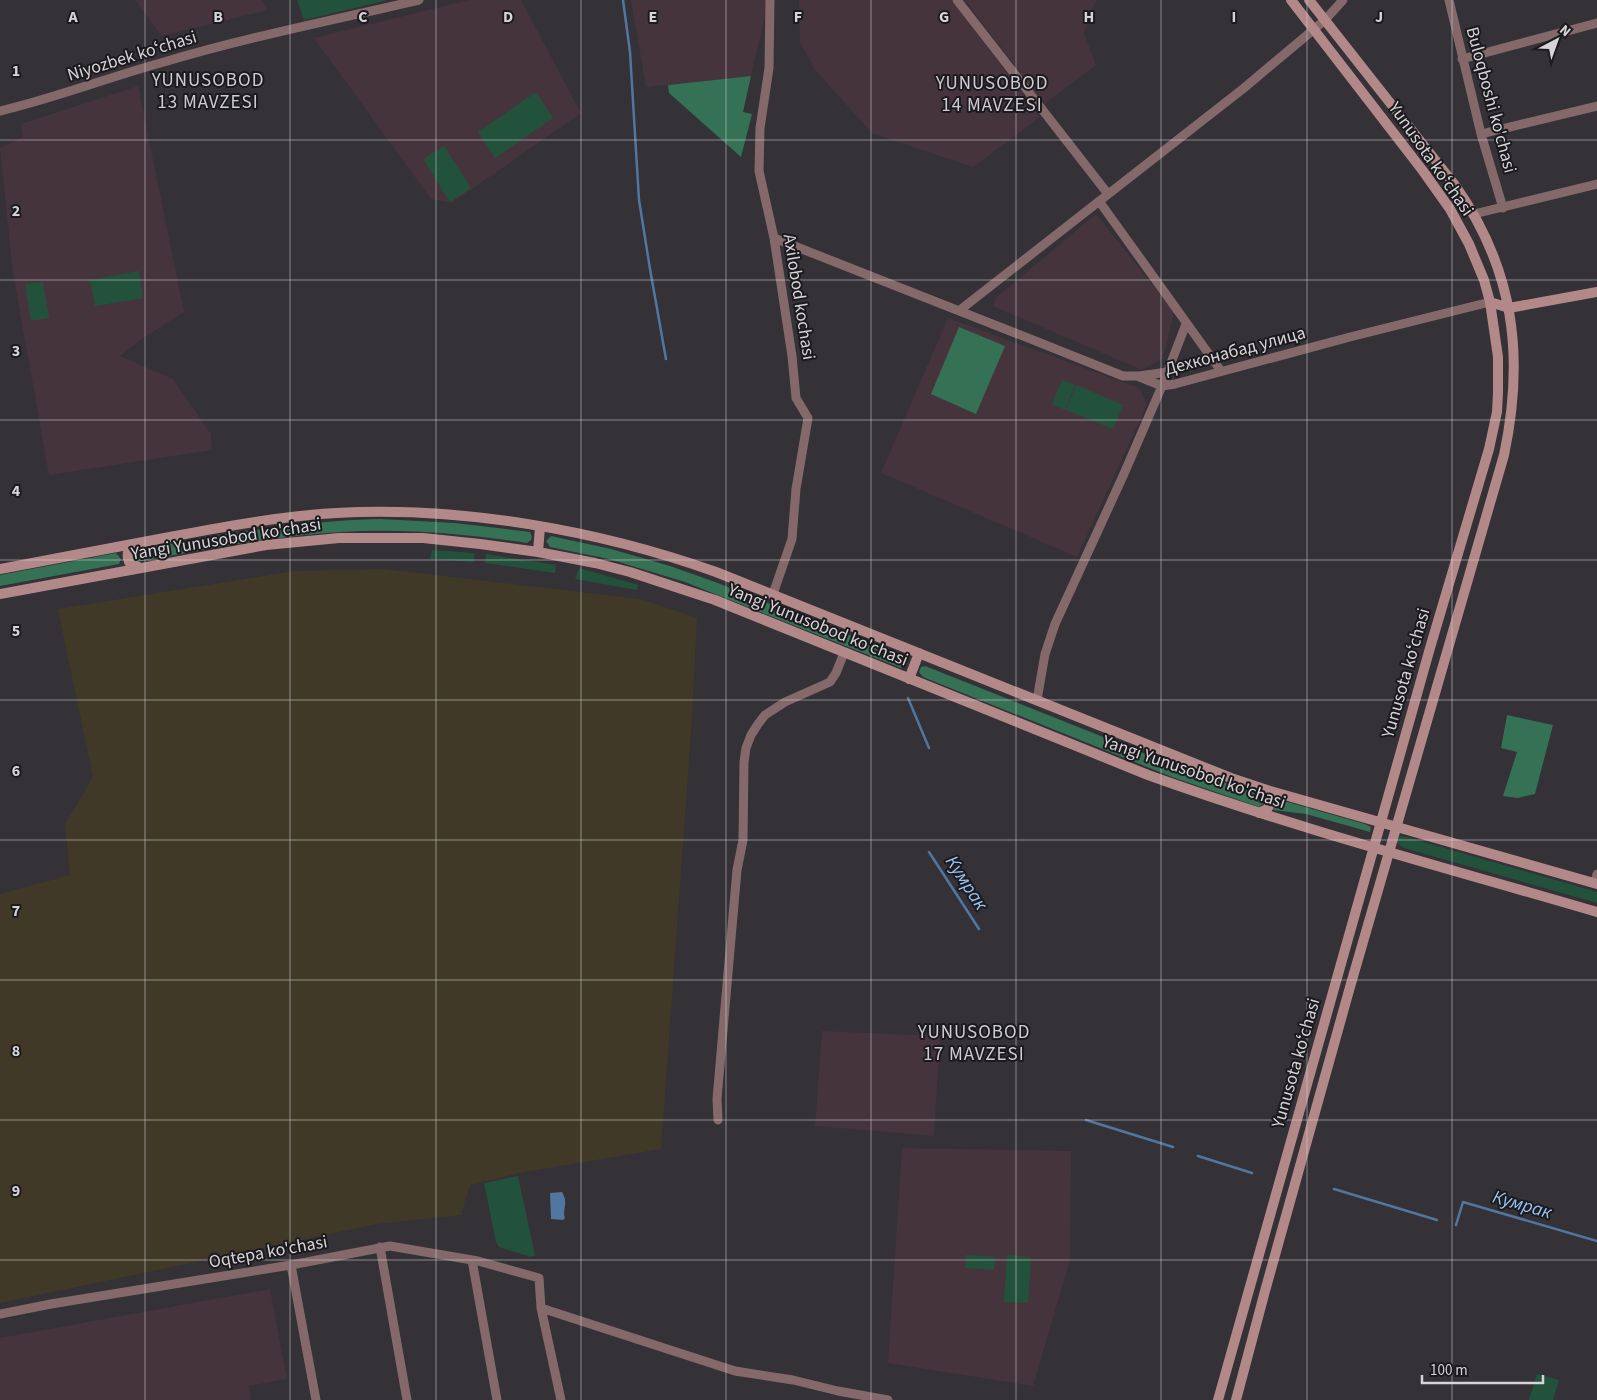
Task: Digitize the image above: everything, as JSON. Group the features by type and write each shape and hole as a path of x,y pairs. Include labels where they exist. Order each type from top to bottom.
{"main road":[{"name":"Yunusota koʻchasi","path":"1218,1400 1373,847 1494,430 1498,378 1498,356 1494,320 1484,280 1472,250 1445,202 1406,148 1291,0"},
{"name":"Yunusota koʻchasi","path":"1236,1400 1264,1291 1504,455 1513,394 1514,342 1509,308 1494,257 1474,214 1432,155 1310,0"},
{"path":"1490,302 1509,308 1597,292"},
{"path":"1494,320 1509,308"},
{"name":"Yangi Yunusobod ko'chasi","path":"0,569 256,522 350,512 450,515 592,536 658,553 716,572 1231,778 1381,822 1596,880"},
{"path":"538,552 540,527"},
{"name":"Yangi Yunusobod ko'chasi","path":"0,594 266,545 303,541 359,537 440,539 538,552 613,567 715,600 1148,776 1259,813 1597,912"},
{"path":"133,544 127,551 128,562 140,568"},
{"path":"909,679 919,653"},
{"path":"1259,813 1267,809 1272,801 1271,794 1267,790"}],"street":[{"name":"Niyozbek koʻchasi","path":"0,111 28,105 174,59 287,30 419,0"},
{"name":"Axilobod kochasi","path":"770,0 769,68 760,128 759,172 774,238 792,356 796,398 808,418 796,489 792,539 773,594"},
{"path":"957,0 1108,194"},
{"path":"960,310 1244,88 1325,20 1343,0"},
{"name":"Buloqboshi ko'chasi","path":"1449,0 1481,134 1503,208"},
{"path":"1462,59 1597,23"},
{"path":"1481,134 1597,106"},
{"path":"1474,214 1597,184"},
{"path":"1099,202 1221,371"},
{"path":"774,238 1124,376 1168,372"},
{"name":"Дехконабад улица","path":"1037,700 1045,654 1055,624 1124,476 1162,386 1490,302"},
{"path":"1137,376 1162,386 1186,324"},
{"path":"718,1120 716,1099 737,870 743,840 744,762 746,748 758,724 765,715 785,702 830,682 836,673 844,652"},
{"name":"Oqtepa ko'chasi","path":"0,1314 61,1302 291,1265 390,1246 472,1260 539,1278 541,1308"},
{"path":"380,1247 407,1400"},
{"path":"472,1260 497,1400"},
{"path":"291,1265 316,1400"},
{"path":"571,1400 560,1398 541,1308 735,1371 793,1380 888,1400"}],"shaded area":[{"path":"135,0 261,0 268,10 162,36"},
{"path":"469,0 521,0 581,113 452,203 431,199 314,38"},
{"path":"631,0 769,0 751,76 646,87"},
{"path":"799,0 952,0 1040,117 973,167 872,133 815,70 800,42"},
{"path":"965,0 1097,0 1084,33 1096,65 1044,104"},
{"path":"138,86 184,312 143,338 120,356 173,379 211,434 212,450 49,475 13,273 0,148 23,137 21,124"},
{"path":"1096,214 1174,312 1163,358 1142,370 993,306 996,298"},
{"path":"948,318 1139,388 1147,405 1077,557 881,473"},
{"path":"383,569 640,599 697,618 692,718 661,1149 524,1172 470,1185 461,1215 377,1224 0,1303 0,894 70,875 65,824 93,777 58,609 295,571"},
{"path":"822,1031 940,1036 934,1136 815,1126"},
{"path":"902,1148 1071,1151 1070,1260 1033,1386 888,1363"},
{"path":"270,1289 287,1379 249,1386 251,1400 0,1400 0,1338"}],"green space":[{"path":"297,0 388,0 304,20"},
{"path":"751,76 743,112 752,114 741,157 669,93 668,85"},
{"path":"536,92 553,118 495,158 478,132"},
{"path":"444,146 471,188 450,202 423,159"},
{"path":"139,271 143,298 95,306 90,280"},
{"path":"43,282 49,318 31,321 25,284"},
{"path":"959,327 1005,346 976,414 931,394"},
{"path":"1062,380 1075,385 1065,410 1052,404"},
{"path":"1076,385 1123,405 1113,429 1066,410"},
{"path":"380,519 455,523 530,532 532,537 527,543 435,533 342,532 264,540 136,562 132,557 134,550 226,535 287,526"},
{"path":"551,536 611,549 670,566 715,582 905,657 907,664 901,668 685,582 609,559 550,547 546,541"},
{"path":"432,550 474,553 474,562 430,559"},
{"path":"116,553 121,559 119,564 0,586 0,575"},
{"path":"486,554 556,565 555,573 485,563"},
{"path":"579,568 638,585 637,590 575,579"},
{"path":"925,666 1176,766 1262,795 1265,802 1259,807 1172,777 923,677 919,672 921,667"},
{"path":"1507,715 1553,725 1535,794 1518,798 1503,796 1517,752 1501,748"},
{"path":"1277,799 1365,824 1371,827 1370,832 1306,814 1273,810"},
{"path":"1400,836 1597,892 1597,903 1404,848 1394,841 1395,838"},
{"path":"518,1176 535,1255 531,1257 499,1247 496,1242 484,1183"},
{"path":"966,1255 995,1257 994,1270 965,1268"},
{"path":"1007,1255 1031,1257 1028,1303 1004,1302"},
{"path":"1537,1374 1559,1380 1553,1400 1529,1400"}],"water":[{"path":"562,1192 565,1200 565,1218 563,1220 551,1219 550,1193"}],"waterway":[{"path":"623,0 630,52 639,200 666,359"},
{"name":"Кумрак","path":"908,698 929,748"},
{"name":"Кумрак","path":"929,852 979,929"},
{"name":"Кумрак","path":"1086,1120 1173,1147"},
{"name":"Кумрак","path":"1198,1156 1252,1173"},
{"name":"Кумрак","path":"1334,1189 1437,1220"},
{"name":"Кумрак","path":"1456,1225 1463,1202 1597,1241"}],"district":[{"name":"YUNUSOBOD 13 MAVZESI","path":"208,91"},
{"name":"YUNUSOBOD 14 MAVZESI","path":"992,94"},
{"name":"YUNUSOBOD 17 MAVZESI","path":"974,1043"}]}
